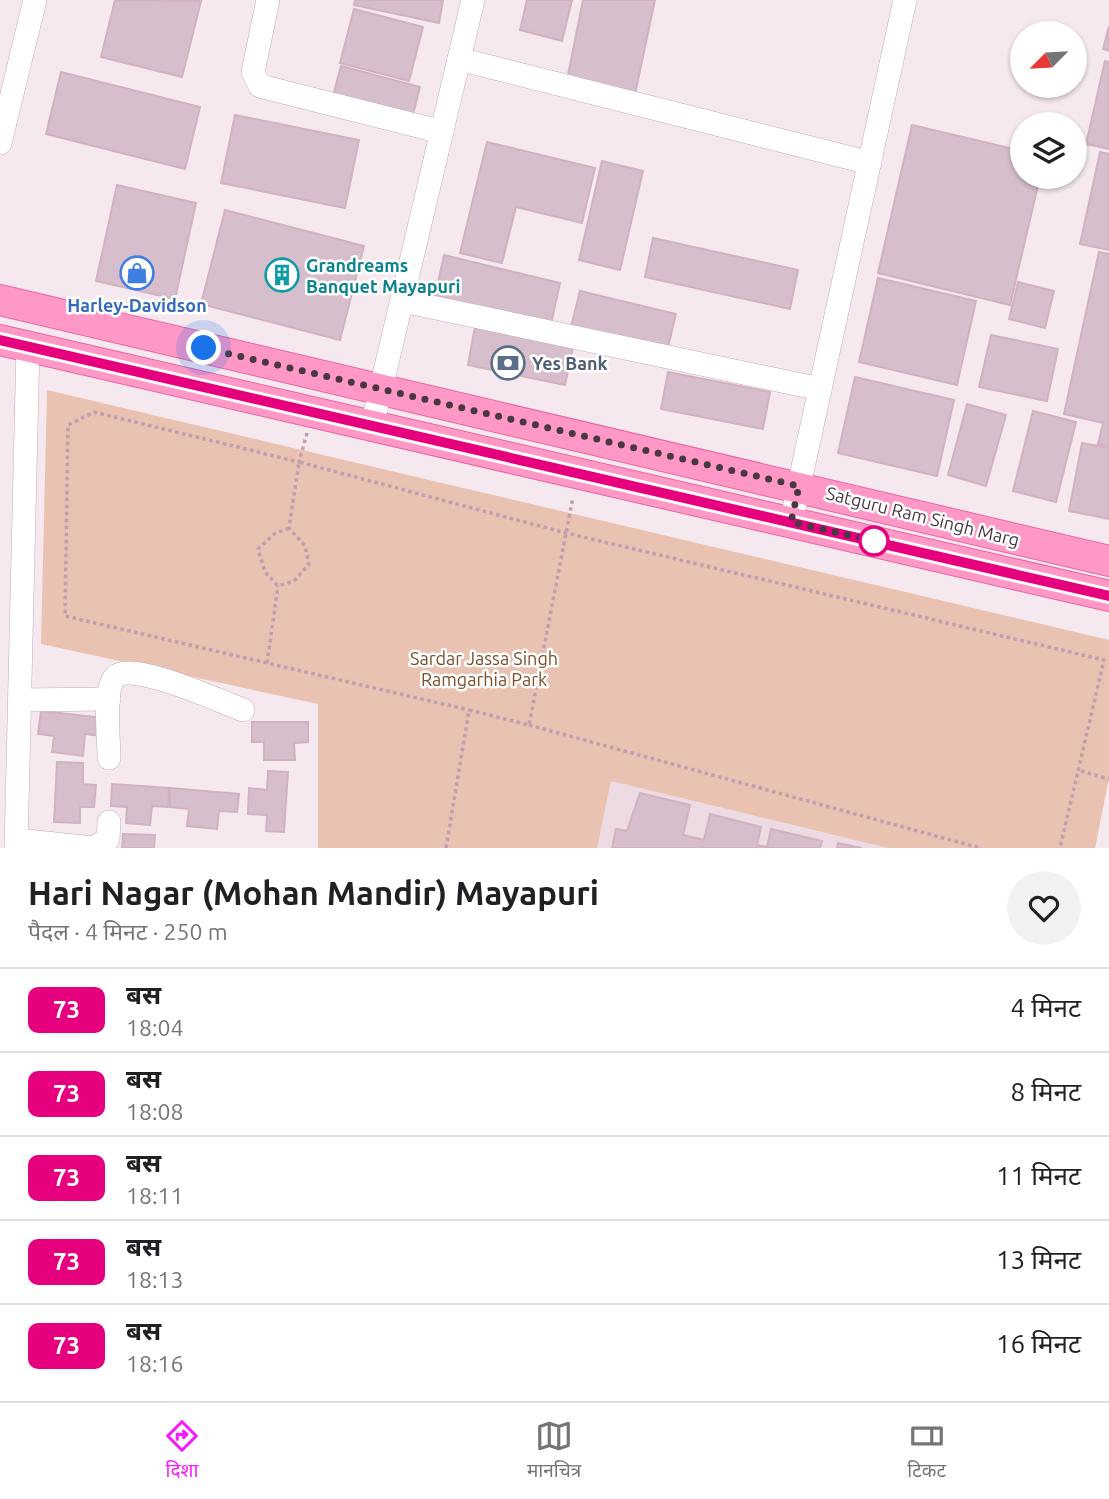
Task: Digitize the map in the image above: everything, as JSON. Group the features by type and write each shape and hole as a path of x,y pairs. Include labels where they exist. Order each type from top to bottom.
{"main road":[{"name":"Satguru Ram Singh Marg","path":"0,300 1109,561"},
{"name":"Satguru Ram Singh Marg","path":"14,343 1109,596"}],"street":[{"path":"0,144 11,53 35,0"},
{"path":"268,0 253,72 260,86 442,132"},
{"path":"372,426 473,0"},
{"path":"791,522 905,0"},
{"path":"460,59 870,163"},
{"path":"403,301 820,389"},
{"path":"14,343 21,701 9,795 16,844 93,848 108,839 109,822"},
{"path":"109,758 109,699 115,677 132,671 243,710"},
{"path":"21,701 109,699"}],"path":[{"path":"980,848 529,725 65,616 68,425 94,412 299,462 566,533 1104,660 1060,848"},
{"path":"278,586 293,581 309,564 304,546 289,527 299,462 313,412"},
{"path":"529,725 578,473"},
{"path":"278,586 265,572 258,549 274,534 289,527"},
{"path":"267,663 278,586"},
{"path":"446,848 468,710"},
{"path":"1080,771 1109,779"}],"shaded area":[{"path":"611,781 888,848 597,848"}],"green space":[{"name":"Sardar Jassa Singh Ramgarhia Park","path":"47,390 1109,640 1109,778 1095,848 888,848 611,781 597,848 318,848 318,704 41,644"}],"building":[{"path":"115,0 201,1 182,77 101,57"},
{"path":"355,0 443,0 439,23 354,5"},
{"path":"527,0 572,0 562,41 520,30"},
{"path":"583,0 655,0 635,94 567,80"},
{"path":"354,9 423,27 409,81 340,63"},
{"path":"1109,26 1109,51 1103,49"},
{"path":"1105,61 1109,62 1109,149 1087,144"},
{"path":"341,66 420,87 412,118 333,96"},
{"path":"61,72 200,107 185,169 46,134"},
{"path":"235,115 359,140 345,208 221,183"},
{"path":"912,125 1010,148 1010,189 1037,189 1010,305 878,273"},
{"path":"487,142 595,168 582,223 516,207 502,263 460,253"},
{"path":"1100,152 1109,154 1109,250 1080,244"},
{"path":"602,161 643,171 620,270 579,260"},
{"path":"117,185 196,203 175,299 96,281"},
{"name":"Grandreams Banquet Mayapuri","path":"225,210 364,246 340,340 201,304"},
{"path":"653,238 798,270 790,309 645,277"},
{"path":"1099,252 1109,254 1109,447 1098,444 1103,423 1064,414"},
{"path":"444,255 560,283 551,324 435,296"},
{"path":"878,278 976,301 957,385 859,362"},
{"path":"1018,282 1054,291 1045,328 1009,319"},
{"path":"580,291 676,314 667,351 571,327"},
{"path":"475,327 573,347 565,385 468,365"},
{"path":"991,335 1058,349 1047,401 979,387"},
{"path":"668,372 770,392 763,429 661,409"},
{"path":"855,377 954,400 937,476 838,453"},
{"path":"967,404 1006,415 986,486 948,475"},
{"path":"1033,411 1076,422 1056,502 1013,491"},
{"path":"1082,443 1109,448 1109,519 1069,511"},
{"path":"41,711 103,718 101,736 85,734 83,756 52,752 54,736 38,734"},
{"path":"252,722 308,722 308,742 294,743 295,760 264,760 264,742 252,742"},
{"path":"57,762 83,763 83,784 96,785 94,807 80,807 80,823 54,822"},
{"path":"268,771 288,772 284,832 266,831 267,815 248,814 249,788 267,790"},
{"path":"112,784 169,788 168,807 152,806 150,825 126,823 127,807 111,806"},
{"path":"170,788 239,794 237,812 219,811 217,829 187,826 189,809 170,807"},
{"path":"640,793 690,805 683,835 704,840 710,814 761,827 757,845 767,847 771,829 822,841 820,848 612,848 616,829 627,831"},
{"path":"123,834 155,835 154,848 122,848"},
{"path":"838,843 861,848 837,848"}],"bus line":[{"name":"73","path":"0,340 1109,596"}],"place":[{"name":"Harley-Davidson","path":"137,273"},
{"name":"Grandreams Banquet Mayapuri","path":"282,275"},
{"name":"Yes Bank","path":"508,363"}],"route":[{"path":"204,348 799,486 791,522 874,541"}]}
